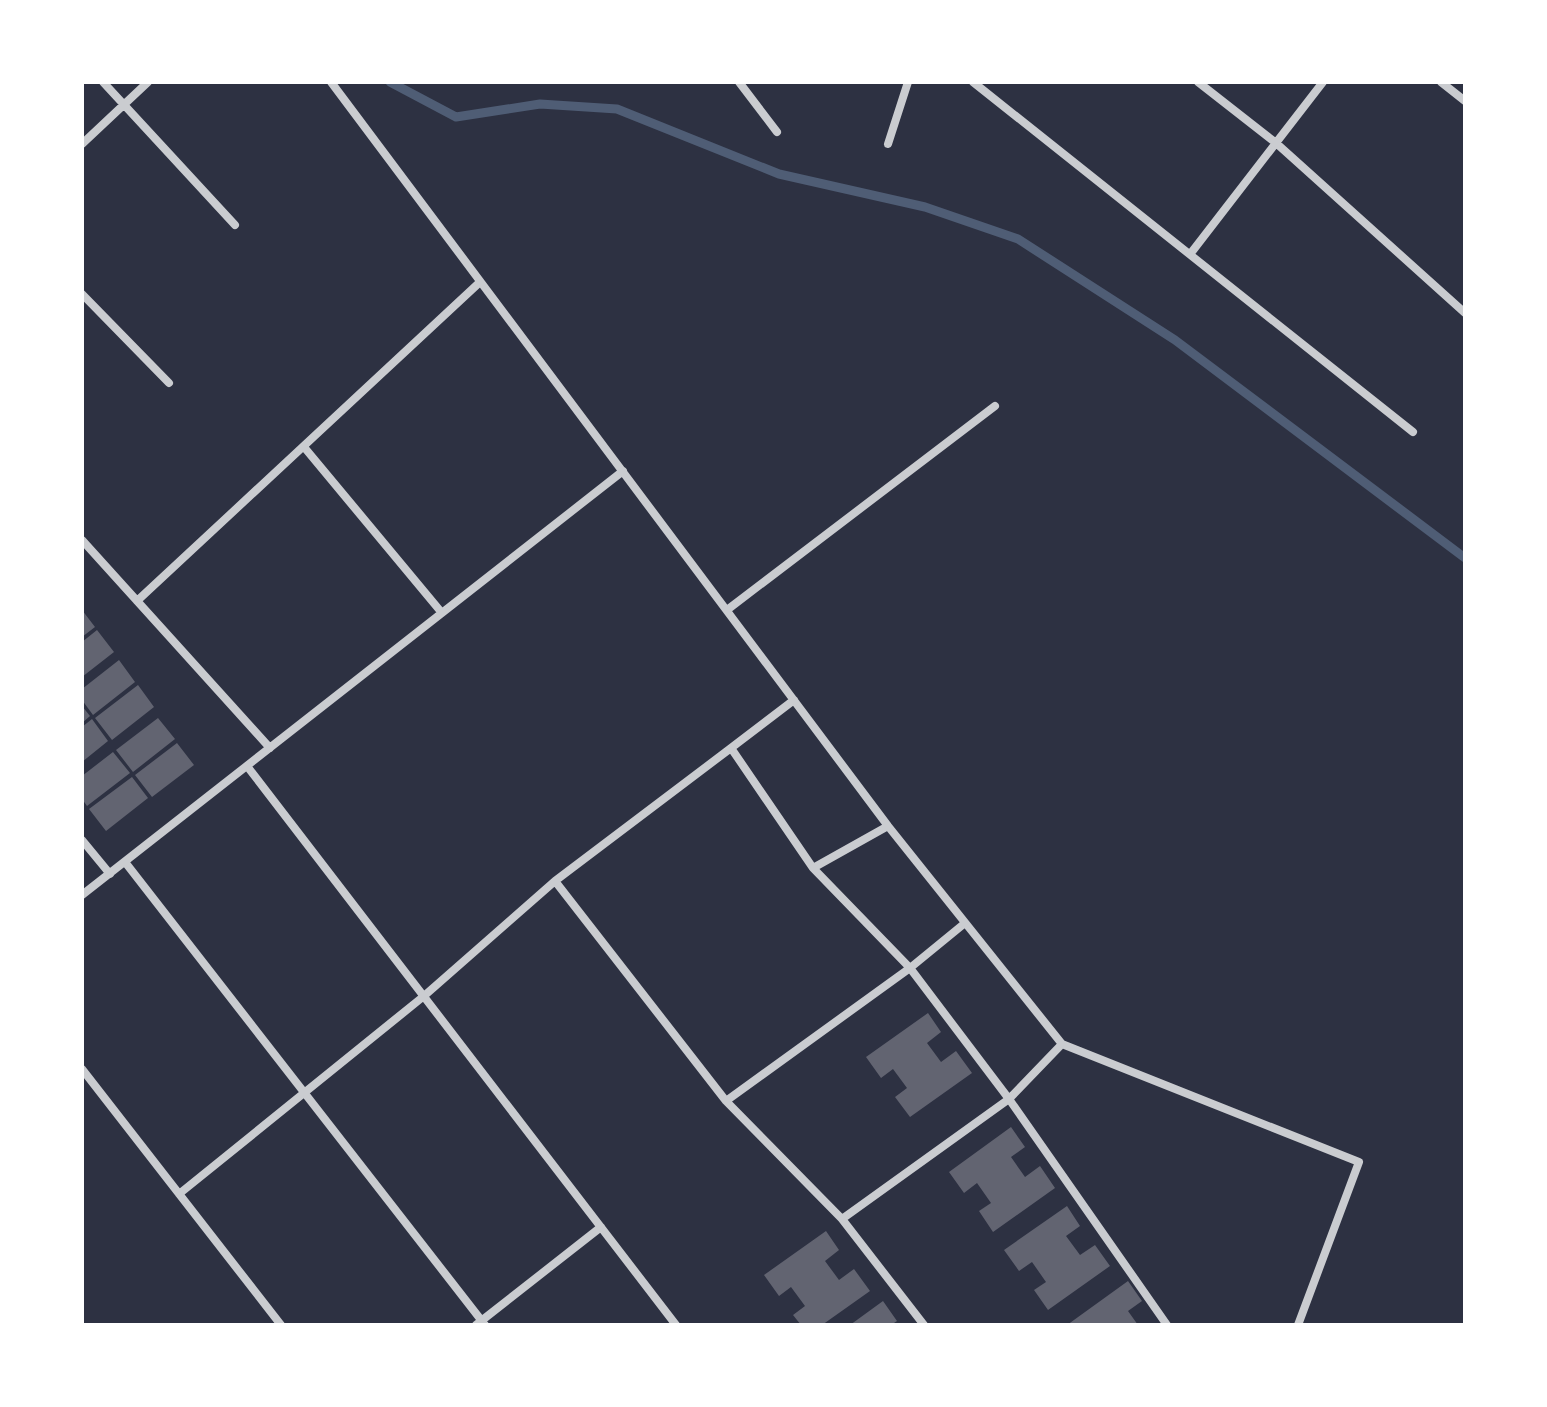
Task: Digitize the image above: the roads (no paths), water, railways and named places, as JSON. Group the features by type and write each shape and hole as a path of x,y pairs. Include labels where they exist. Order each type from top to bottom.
{"street":[{"path":"103,82 235,225"},
{"path":"82,144 148,82"},
{"path":"739,82 777,132"},
{"path":"888,144 908,82"},
{"path":"973,82 1413,432"},
{"path":"1198,82 1276,143 1465,313"},
{"path":"1191,253 1323,82"},
{"path":"1441,82 1465,101"},
{"path":"332,84 888,826 1062,1044 1359,1162 1298,1325"},
{"path":"137,601 480,282"},
{"path":"82,294 169,383"},
{"path":"727,610 995,406"},
{"path":"304,447 442,613"},
{"path":"82,895 623,471"},
{"path":"82,540 270,748"},
{"path":"179,1194 424,996 555,881 794,700"},
{"path":"731,748 813,868 910,968 1009,1099 1167,1325"},
{"path":"247,766 676,1325"},
{"path":"813,868 888,826"},
{"path":"82,840 110,874"},
{"path":"125,862 481,1324 601,1227"},
{"path":"555,881 726,1101 842,1219 924,1325"},
{"path":"726,1101 910,968 965,923"},
{"path":"842,1219 1009,1099 1062,1044"},
{"path":"82,1069 281,1325"}],"waterway":[{"path":"390,82 456,117 540,104 617,109 779,174 925,207 1018,239 1175,340 1465,558"}]}
